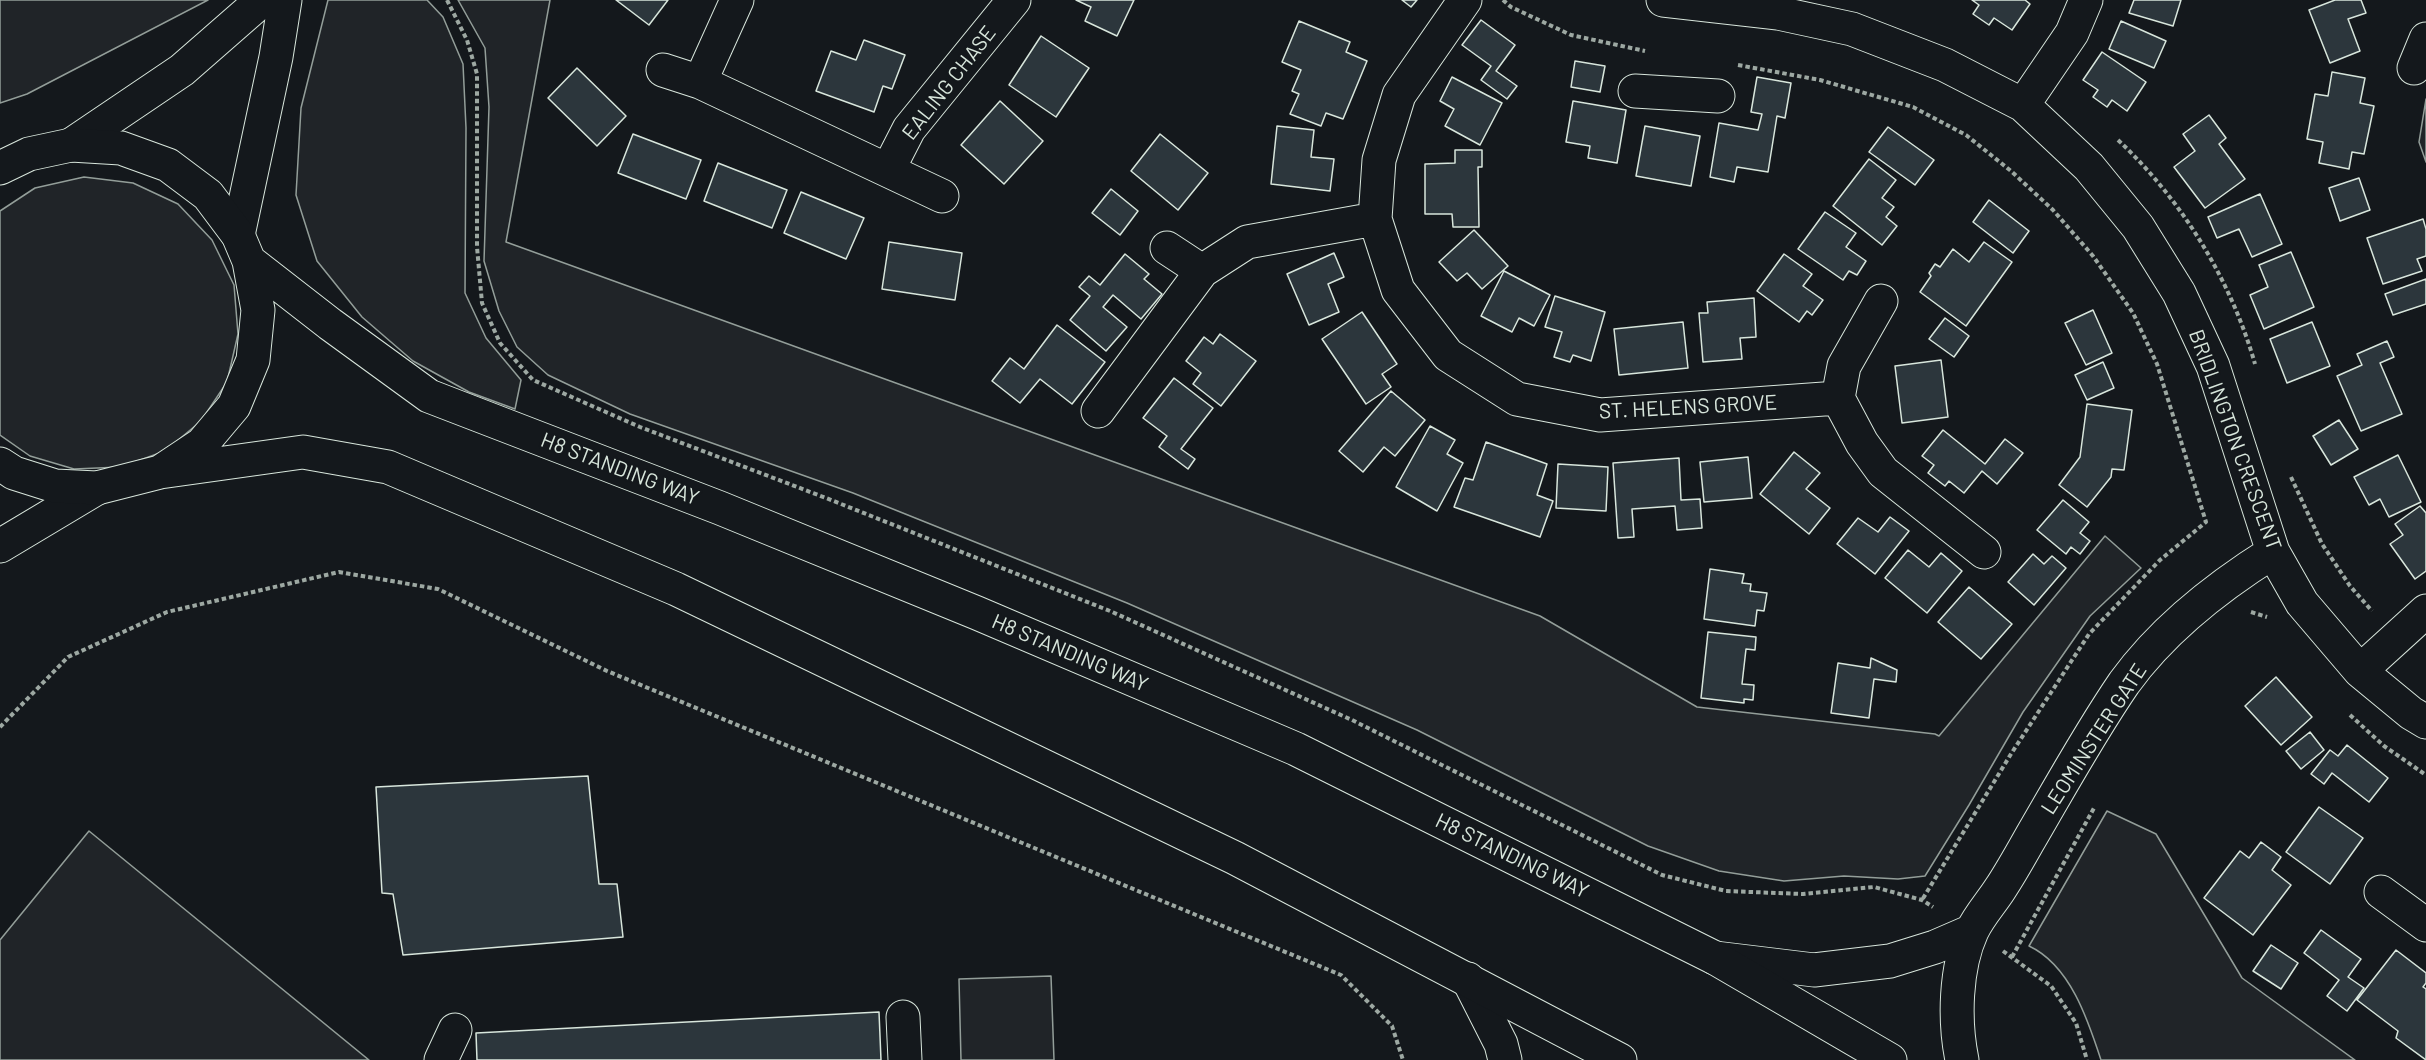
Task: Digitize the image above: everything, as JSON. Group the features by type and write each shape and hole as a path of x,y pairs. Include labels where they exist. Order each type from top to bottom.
{"main road":[{"path":"71,145 182,70 261,0"},
{"path":"244,248 285,0"},
{"path":"700,82 737,0"},
{"name":"EALING CHASE","path":"888,170 909,129 1014,0"},
{"name":"ST. HELENS GROVE","path":"1465,0 1399,95 1379,160 1375,219 1398,290 1448,355 1517,399 1600,415 1838,398"},
{"name":"BRIDLINGTON CRESCENT","path":"1663,0 1778,13 1852,28 1945,65 2023,105 2089,167 2138,226 2180,293 2213,366 2273,552 2302,603 2360,672 2411,713 2426,722"},
{"path":"2023,105 2072,33 2086,0"},
{"path":"663,70 700,82 942,196"},
{"path":"1635,91 1718,96"},
{"path":"0,168 29,154 71,145 121,148 168,165 208,195 244,248 258,310 253,360 234,406 202,444 160,472"},
{"path":"1098,411 1202,271 1247,242 1375,219"},
{"name":"H8 STANDING WAY","path":"244,248 330,324 429,396 742,516 1285,744 1626,912 1714,958 1890,1060"},
{"path":"1167,248 1202,271"},
{"path":"1881,301 1844,366 1838,398 1862,443 1883,472 1984,552"},
{"path":"0,546 97,488 160,472 303,452 388,466 676,589 1235,858 1620,1060"},
{"path":"0,464 14,473 55,486 97,488"},
{"name":"LEOMINSTER GATE","path":"1962,1060 1955,1014 1962,966 1972,930 2002,887 2125,682 2165,636 2200,603 2233,577 2273,552"},
{"path":"2360,672 2426,611"},
{"path":"2381,892 2426,924"},
{"path":"1714,958 1814,970 1890,961 1935,947 1972,930"},
{"path":"1468,979 1501,1044 1504,1060"},
{"path":"903,1017 905,1060"},
{"path":"441,1060 455,1030"}],"path":[{"path":"447,0 467,40 477,74 477,247 482,303 500,343 533,380 640,427 1110,611 1352,720 1662,875 1726,891 1803,894 1874,887 1922,900 1937,909"},
{"path":"1503,0 1571,36 1651,52"},
{"path":"1731,64 1820,80 1913,107 1966,135 2011,171 2053,210 2093,256 2133,313 2157,364 2206,522 2160,560 2089,634 2011,754 1922,900"},
{"path":"0,727 68,657 167,612 339,572 438,589 607,671 1341,975 1392,1026 1403,1060"},
{"path":"2245,617 2252,611 2274,620"},
{"path":"2345,710 2384,746 2426,775"},
{"path":"2086,1060 2076,1023 2051,986 2012,957 2097,803"}],"shaded area":[{"path":"0,0 208,0 27,94 0,103"},
{"path":"328,0 427,0 443,17 463,64 466,128 465,293 486,338 521,380 515,409 469,392 413,361 362,317 317,261 296,195 301,108"},
{"path":"458,0 550,0 506,242 1540,616 1697,707 1939,736 2105,536 2141,568 2090,616 2023,712 1925,876 1898,879 1844,876 1784,881 1719,871 1648,846 1417,730 1127,603 853,493 630,414 548,375 517,347 499,311 484,261 489,107 485,48"},
{"path":"2426,99 2426,162 2419,142"},
{"path":"84,177 133,183 178,204 212,240 234,285 238,334 227,382 201,421 165,451 121,467 74,469 30,456 0,435 0,211 35,188"},
{"path":"2107,811 2156,834 2242,978 2355,1060 2101,1060 2076,995 2056,966 2029,946"},
{"path":"89,831 369,1060 0,1060 0,940"},
{"path":"1051,976 1054,1060 961,1060 959,979"}],"building":[{"path":"616,0 668,0 649,25"},
{"path":"1076,0 1134,0 1117,36 1085,21 1091,7"},
{"path":"1402,0 1417,0 1411,7"},
{"path":"1972,0 2025,0 2030,4 2012,30 1994,18 1989,25 1973,14 1979,5"},
{"path":"2134,0 2181,0 2173,26 2129,13"},
{"path":"2335,0 2361,0 2366,13 2348,19 2360,51 2330,63 2309,10"},
{"path":"1481,20 1515,45 1496,71 1517,86 1507,99 1481,80 1491,66 1462,45"},
{"path":"1299,21 1350,42 1346,52 1367,61 1343,119 1326,113 1321,126 1290,114 1299,94 1292,91 1301,70 1282,62"},
{"path":"2121,21 2166,41 2154,68 2109,49"},
{"path":"1041,36 1089,68 1056,117 1009,85"},
{"path":"864,40 905,55 892,89 883,86 874,112 816,91 831,51 856,60"},
{"path":"2102,52 2146,82 2127,111 2112,100 2107,107 2093,97 2098,90 2083,80"},
{"path":"1575,61 1605,66 1600,92 1571,87"},
{"path":"577,68 626,116 597,146 548,98"},
{"path":"2332,72 2365,78 2360,103 2374,106 2364,154 2352,152 2349,169 2319,163 2323,142 2307,139 2315,94 2328,96"},
{"path":"1452,77 1502,103 1480,145 1445,126 1454,109 1440,101"},
{"path":"1757,77 1791,83 1785,118 1777,116 1768,172 1737,167 1734,182 1710,177 1719,123 1758,130 1762,114 1751,112"},
{"path":"1000,101 1043,141 1004,184 961,145"},
{"path":"1573,101 1626,110 1617,163 1588,158 1590,146 1566,142"},
{"path":"2209,115 2226,138 2219,144 2245,179 2205,208 2174,167 2195,151 2183,134"},
{"path":"1277,126 1314,130 1311,157 1334,159 1330,191 1271,184"},
{"path":"1645,126 1700,136 1691,186 1636,176"},
{"path":"1888,127 1934,160 1915,185 1869,152"},
{"path":"633,134 701,160 686,199 618,173"},
{"path":"1160,134 1208,173 1178,210 1131,171"},
{"path":"1455,150 1482,150 1482,167 1478,167 1479,227 1453,227 1452,214 1425,214 1425,164 1455,163"},
{"path":"1869,159 1896,180 1882,198 1894,207 1886,217 1897,226 1882,245 1833,206"},
{"path":"718,163 787,190 772,228 704,201"},
{"path":"2359,178 2370,210 2340,221 2329,188"},
{"path":"1111,189 1138,211 1120,235 1092,213"},
{"path":"801,192 864,218 846,259 784,233"},
{"path":"2260,194 2282,244 2252,257 2239,229 2217,238 2208,217"},
{"path":"1989,200 2029,231 2013,253 1973,222"},
{"path":"1825,212 1856,233 1846,247 1866,261 1857,275 1849,271 1843,280 1798,249"},
{"path":"2423,219 2426,229 2426,256 2417,259 2422,271 2383,284 2367,238"},
{"path":"1474,230 1508,266 1482,289 1467,273 1457,281 1439,262"},
{"path":"889,242 962,253 955,300 882,289"},
{"path":"1984,242 2012,262 1966,326 1920,292 1931,276 1929,273 1935,264 1940,267 1953,249 1969,262"},
{"path":"2291,252 2314,307 2264,329 2250,295 2268,287 2259,265"},
{"path":"1334,253 1344,277 1328,284 1339,312 1309,325 1287,274"},
{"path":"1125,254 1149,274 1144,279 1162,294 1141,319 1113,295 1103,307 1127,327 1106,351 1070,320 1090,296 1079,287 1089,276 1100,285"},
{"path":"1784,254 1812,274 1803,286 1823,300 1812,315 1807,311 1799,322 1757,291"},
{"path":"1504,271 1550,295 1534,326 1519,318 1512,332 1481,316"},
{"path":"2426,279 2426,304 2393,315 2385,294"},
{"path":"1555,296 1605,312 1591,361 1573,355 1570,362 1554,357 1562,332 1545,327"},
{"path":"1754,298 1756,337 1740,338 1742,359 1703,362 1699,313 1708,313 1707,302"},
{"path":"2093,310 2112,353 2086,365 2065,323"},
{"path":"1362,312 1397,364 1382,374 1391,387 1366,404 1322,339"},
{"path":"1945,318 1969,336 1954,357 1929,339"},
{"path":"1683,322 1688,368 1619,375 1614,329"},
{"path":"2312,322 2330,366 2287,383 2270,339"},
{"path":"1057,325 1105,362 1072,404 1040,379 1020,403 992,381 1010,358 1024,369"},
{"path":"1220,334 1256,361 1221,406 1193,384 1201,373 1186,361 1204,337 1213,344"},
{"path":"2387,341 2394,357 2380,363 2402,414 2361,431 2337,376 2362,365 2357,354"},
{"path":"1941,360 1948,417 1902,423 1895,366"},
{"path":"2103,362 2114,388 2087,400 2075,375"},
{"path":"1174,378 1213,408 1181,449 1195,459 1188,469 1159,447 1167,436 1143,418"},
{"path":"1391,391 1425,420 1395,456 1384,447 1363,472 1339,451"},
{"path":"2087,404 2132,410 2124,470 2112,469 2111,477 2087,507 2059,485 2080,457"},
{"path":"2339,420 2358,449 2331,465 2313,436"},
{"path":"1430,426 1455,440 1447,454 1463,463 1437,511 1396,487"},
{"path":"1943,430 1985,464 2005,439 2023,453 1997,484 1982,471 1964,493 1949,481 1945,486 1928,473 1934,465 1922,456"},
{"path":"1486,442 1547,464 1537,495 1553,501 1540,537 1454,507 1465,478 1473,480"},
{"path":"1794,452 1820,473 1806,489 1830,508 1809,534 1760,494"},
{"path":"2398,455 2421,502 2389,517 2380,499 2369,505 2354,477"},
{"path":"1748,457 1752,498 1704,502 1700,462"},
{"path":"1679,458 1681,500 1700,499 1702,528 1677,530 1675,506 1632,509 1634,537 1618,538 1613,463"},
{"path":"1558,464 1608,467 1606,511 1556,508"},
{"path":"2063,500 2089,522 2080,533 2090,541 2080,554 2071,547 2066,554 2037,530"},
{"path":"2420,506 2426,513 2426,571 2415,579 2390,544 2403,535 2395,524"},
{"path":"1890,517 1909,531 1875,574 1837,544 1858,518 1878,532"},
{"path":"1908,550 1929,567 1941,553 1962,571 1927,613 1885,578"},
{"path":"2033,554 2044,564 2052,556 2066,568 2034,605 2008,582"},
{"path":"1710,569 1744,574 1742,583 1751,584 1750,591 1767,593 1764,611 1757,610 1755,626 1704,619"},
{"path":"1969,587 2012,624 1981,659 1938,622"},
{"path":"1708,632 1756,637 1755,650 1746,649 1742,684 1754,685 1753,700 1744,699 1744,703 1701,698"},
{"path":"1871,658 1897,670 1896,682 1874,679 1869,718 1831,713 1838,663 1870,668"},
{"path":"2276,677 2312,717 2281,745 2245,706"},
{"path":"2310,732 2324,750 2301,769 2286,751"},
{"path":"2347,745 2388,778 2369,802 2332,773 2324,784 2311,774 2330,750 2338,756"},
{"path":"588,776 599,884 617,884 623,937 403,955 393,894 382,893 376,787"},
{"path":"2319,807 2363,838 2330,884 2286,852"},
{"path":"2261,842 2281,857 2272,870 2291,885 2253,935 2204,898 2240,851 2249,858"},
{"path":"2321,930 2361,959 2348,977 2364,988 2347,1011 2327,996 2339,980 2304,953"},
{"path":"2271,945 2298,963 2281,989 2253,971"},
{"path":"2396,950 2426,973 2426,983 2423,987 2426,989 2426,1060 2396,1038 2398,1031 2357,1000"},
{"path":"879,1012 881,1060 477,1060 476,1033"}]}
